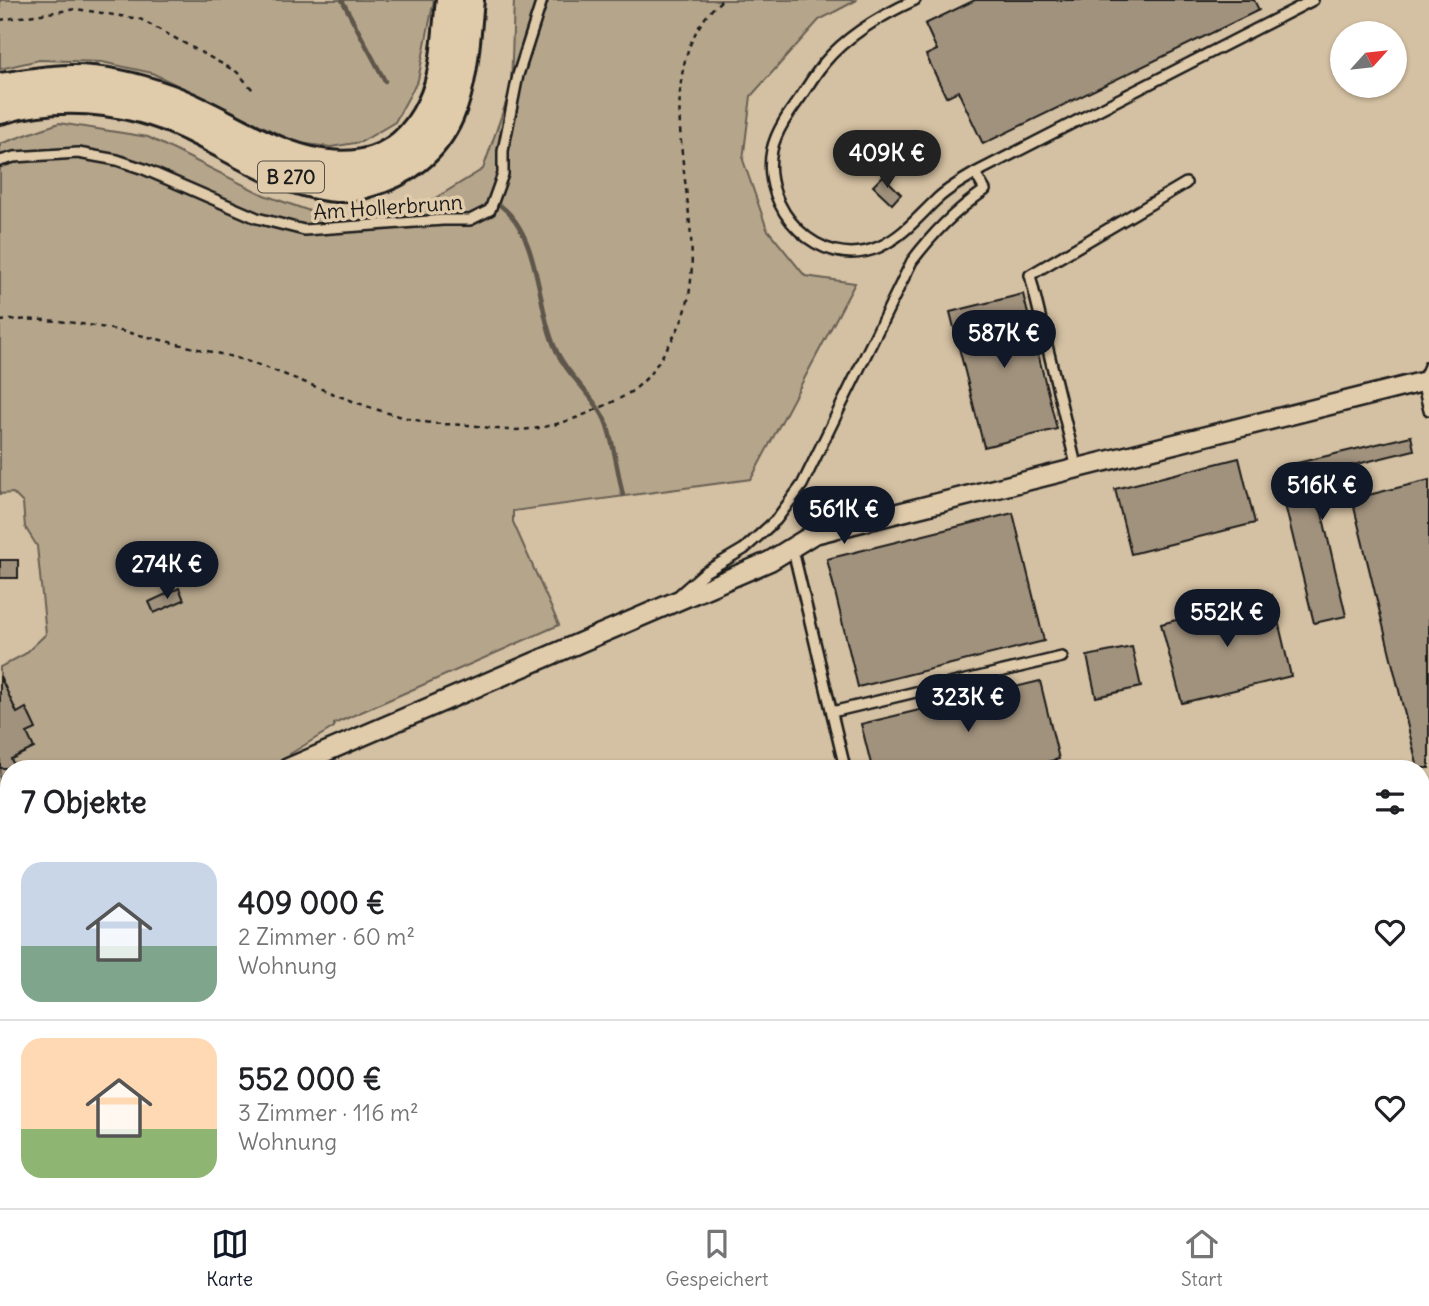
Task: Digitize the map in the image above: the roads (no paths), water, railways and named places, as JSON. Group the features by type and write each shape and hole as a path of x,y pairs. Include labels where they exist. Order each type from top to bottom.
{"main road":[{"name":"B 270","path":"0,88 55,79 108,82 169,98 270,147 312,163 347,166 381,158 409,138 431,104 444,59 450,0"},
{"name":"B 270","path":"0,110 23,103 77,99 104,101 144,110 180,124 281,174 315,185 350,188 390,178 423,155 439,137 451,114 462,72 470,0"}],"street":[{"path":"307,760 770,561 814,534 1077,468 1425,374"}],"lane":[{"name":"Am Hollerbrunn","path":"0,161 14,157 78,153 117,160 145,169 257,218 304,230 470,220 489,210 503,174 503,151 518,75 542,0"},
{"path":"915,0 860,30 825,61 786,117 772,149 771,175 779,202 792,225 831,251 853,253 877,248 905,232 938,198 975,173 1313,0"},
{"path":"666,606 705,572 744,549 776,520 802,485 912,261 936,230 958,209 985,190 975,173"},
{"path":"1077,468 1030,275 1186,183"},
{"path":"1425,374 1429,410"},
{"path":"792,546 843,760"},
{"path":"832,712 1062,657"}],"waterway":[{"path":"342,0 385,81"},
{"path":"501,206 514,219 531,254 556,350 606,423 623,495"}]}
